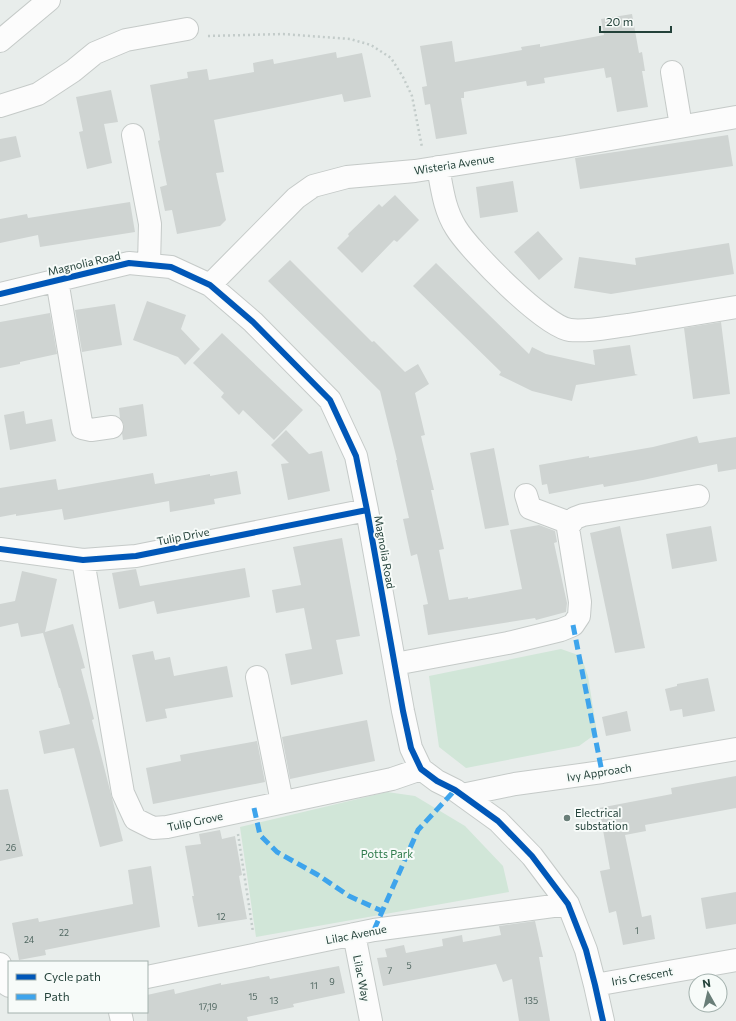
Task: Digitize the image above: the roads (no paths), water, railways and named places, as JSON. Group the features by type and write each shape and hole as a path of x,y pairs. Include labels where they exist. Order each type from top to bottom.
{"street":[{"path":"0,41 49,0"},
{"path":"0,106 38,94 73,71 95,54 126,40 186,29"},
{"path":"672,72 681,126"},
{"name":"Wisteria Avenue","path":"210,285 296,198 313,186 347,177 438,167 565,147 736,117"},
{"path":"133,135 150,224 150,265"},
{"path":"438,167 444,204 456,228 478,256 515,292 544,317 569,330 598,329 736,307"},
{"name":"Magnolia Road","path":"0,294 129,263 172,267 210,285 253,322 330,400 356,456 368,510 411,748 421,769 437,781 462,795 498,821 532,856 568,904 586,950 603,1021"},
{"path":"57,280 82,428 91,430 112,427"},
{"path":"395,664 508,643 560,630 573,625 579,616 580,602 567,522 530,508 526,495"},
{"path":"568,527 575,518 583,515 698,496"},
{"name":"Tulip Drive","path":"0,550 83,560 136,556 368,510"},
{"name":"Tulip Grove","path":"83,560 123,793 135,819 153,828 167,827 392,779 421,769"},
{"path":"258,676 282,802"},
{"name":"Ivy Approach","path":"462,795 515,784 602,772 736,749"},
{"name":"Lilac Avenue","path":"148,977 382,929 568,904"},
{"name":"Lilac Way","path":"354,934 371,1021"},
{"name":"Iris Crescent","path":"595,985 736,960"},
{"path":"0,965 4,982 8,985"}],"place":[{"name":"Electrical substation","path":"567,818"}],"park label":[{"name":"Potts Park","path":"387,853"}]}
